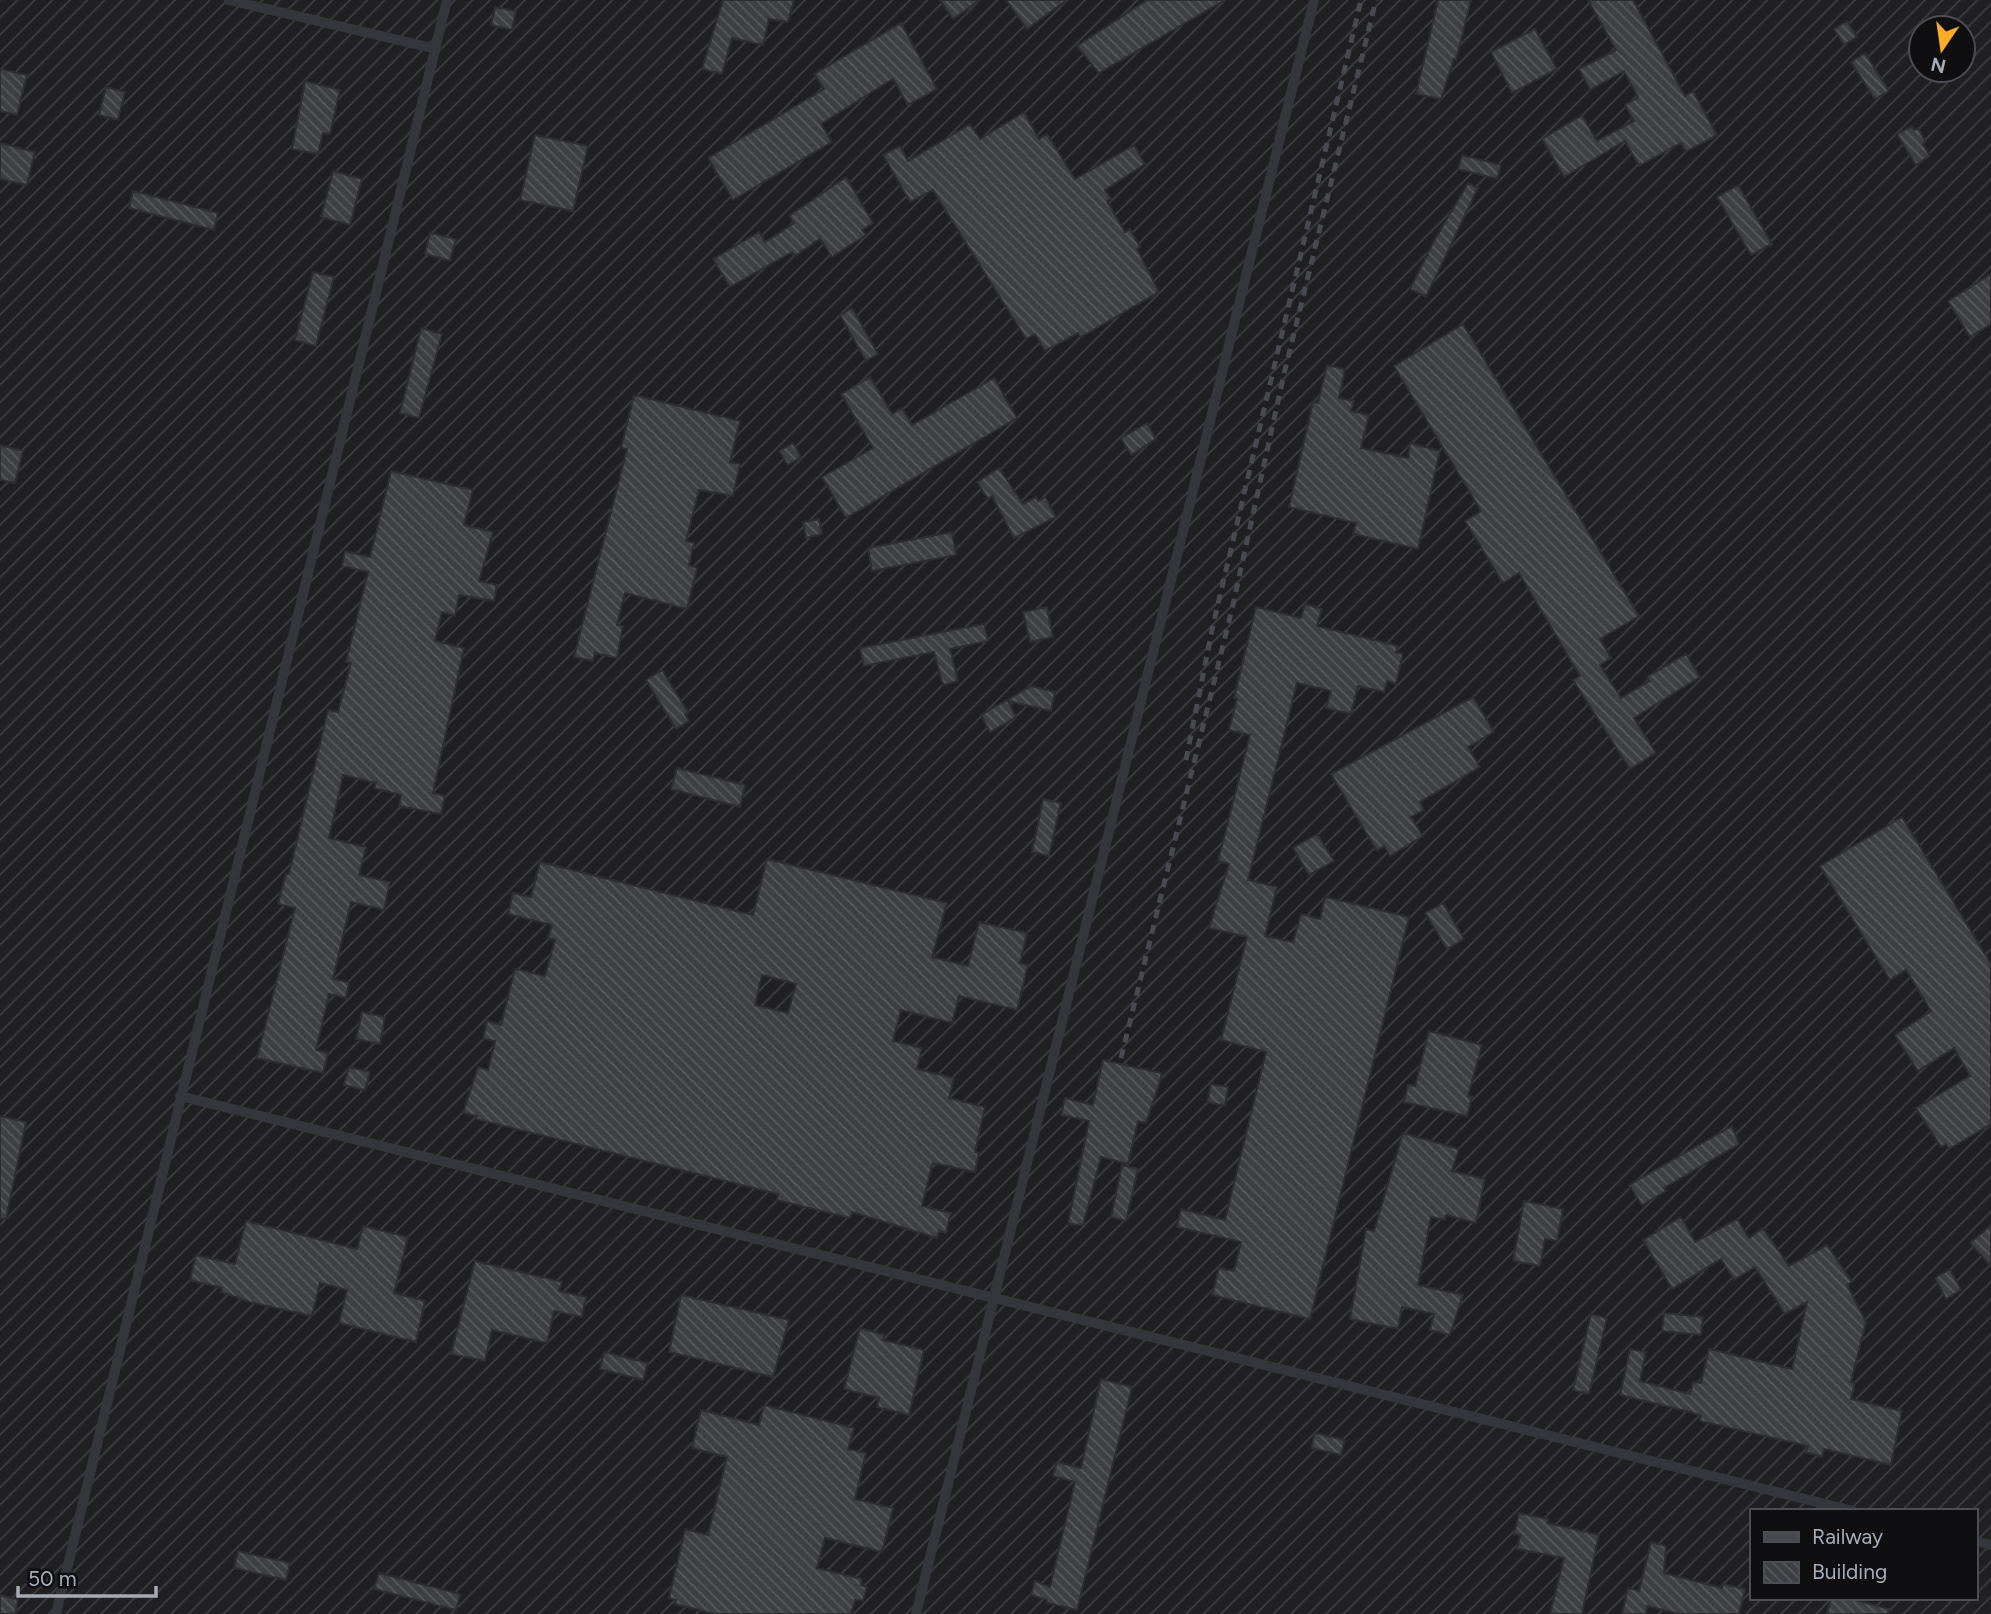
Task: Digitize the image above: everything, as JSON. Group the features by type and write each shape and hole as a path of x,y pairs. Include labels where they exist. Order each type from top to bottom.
{"lane":[{"path":"229,0 436,49"},
{"path":"56,1614 447,0"},
{"path":"916,1614 1314,0"},
{"path":"180,1096 1845,1509"}],"shaded area":[{"path":"0,0 1991,0 1991,1614 0,1614"}],"building":[{"path":"723,0 794,0 788,22 769,19 763,45 732,38 722,74 702,69"},
{"path":"940,0 980,0 953,19"},
{"path":"1006,0 1067,0 1027,29"},
{"path":"1147,0 1225,0 1099,73 1077,46"},
{"path":"1438,0 1471,0 1456,60 1454,59 1441,99 1416,94"},
{"path":"1588,0 1633,0 1685,96 1693,91 1717,135 1686,152 1681,143 1639,166 1625,141 1564,177 1542,139 1582,115 1597,141 1634,121 1625,105 1638,97 1624,71 1590,90 1579,69 1616,50"},
{"path":"495,7 516,11 512,30 491,25"},
{"path":"1847,21 1857,37 1844,45 1834,29"},
{"path":"901,23 937,89 908,105 893,79 821,124 832,142 733,200 708,158 824,89 814,74"},
{"path":"1535,29 1557,69 1512,93 1491,52"},
{"path":"1865,53 1889,91 1875,99 1851,62"},
{"path":"0,69 27,75 17,115 0,111"},
{"path":"305,81 340,90 330,134 323,133 318,154 292,149"},
{"path":"106,87 125,92 118,120 99,115"},
{"path":"1024,112 1039,139 1047,134 1075,179 1134,145 1145,164 1105,190 1111,199 1107,201 1125,232 1130,229 1140,247 1137,249 1159,292 1081,337 1078,333 1045,351 1035,334 1026,339 933,190 910,202 883,155 900,146 908,161 970,124 980,139"},
{"path":"1912,126 1914,130 1918,128 1930,156 1916,165 1897,134"},
{"path":"535,135 588,146 573,211 520,200"},
{"path":"0,143 35,152 27,185 0,179"},
{"path":"1462,155 1501,165 1497,179 1458,169"},
{"path":"333,171 362,179 350,225 321,217"},
{"path":"846,177 873,223 862,230 866,235 832,257 820,239 795,256 792,252 730,287 713,259 759,232 765,242 794,223 789,216"},
{"path":"1468,183 1478,188 1426,297 1410,289"},
{"path":"1738,185 1772,244 1751,255 1717,197"},
{"path":"133,191 218,213 214,230 129,208"},
{"path":"430,233 456,239 450,261 425,254"},
{"path":"313,272 334,277 316,346 295,340"},
{"path":"1991,274 1991,324 1970,337 1948,301"},
{"path":"852,308 878,354 866,361 840,315"},
{"path":"1463,324 1639,616 1600,639 1611,658 1600,665 1621,698 1649,681 1647,677 1686,654 1700,677 1634,718 1656,753 1630,769 1573,680 1580,676 1519,573 1503,583 1465,521 1481,511 1394,366"},
{"path":"421,328 442,334 419,418 400,413"},
{"path":"1327,365 1345,369 1339,398 1354,401 1351,411 1369,415 1361,448 1408,458 1410,443 1440,451 1418,549 1353,534 1356,523 1289,507 1313,402 1318,403"},
{"path":"870,377 892,414 902,408 912,425 994,378 1017,418 846,518 822,477 873,448 841,394"},
{"path":"634,395 740,421 730,462 740,464 733,496 699,490 686,541 694,543 689,565 697,568 687,609 625,593 617,625 623,626 617,658 595,653 593,661 574,657 627,449 621,448"},
{"path":"1147,423 1156,439 1131,455 1121,438"},
{"path":"793,443 801,457 788,465 779,451"},
{"path":"0,445 23,451 15,483 0,480"},
{"path":"999,468 1023,504 1036,497 1038,501 1045,497 1056,517 1014,538 992,496 988,499 977,482"},
{"path":"391,471 473,490 464,525 493,532 479,581 497,585 494,601 459,595 455,616 442,612 435,641 464,648 433,793 445,796 441,814 399,806 401,795 374,788 376,783 343,775 329,838 366,847 359,875 390,882 384,910 351,902 333,979 349,982 346,998 329,994 316,1050 328,1053 323,1073 257,1058 295,908 278,904 286,874 289,874 328,710 338,712 351,663 346,662 368,572 342,566 345,551 370,557"},
{"path":"819,519 822,534 806,538 803,522"},
{"path":"952,532 956,555 872,571 868,548"},
{"path":"1305,604 1322,609 1317,626 1398,646 1396,652 1403,654 1396,684 1387,681 1384,692 1358,686 1351,714 1326,708 1331,691 1297,683 1248,880 1277,887 1265,936 1293,942 1301,914 1320,919 1325,897 1409,917 1310,1319 1212,1295 1219,1268 1234,1271 1241,1242 1177,1227 1181,1209 1225,1220 1266,1052 1221,1040 1247,937 1209,928 1229,864 1218,861 1250,735 1229,730 1256,607 1301,618"},
{"path":"1047,607 1053,637 1030,642 1023,612"},
{"path":"984,624 988,641 950,649 958,681 943,685 934,652 864,666 860,648"},
{"path":"662,670 688,712 685,714 689,721 676,729 646,680"},
{"path":"1031,686 1055,692 1051,711 1008,701 1016,717 990,732 981,715"},
{"path":"1473,697 1494,732 1468,747 1480,767 1420,802 1424,810 1411,817 1423,836 1390,856 1384,846 1377,851 1331,774"},
{"path":"677,768 745,785 740,807 671,789"},
{"path":"1043,799 1061,803 1049,856 1032,852"},
{"path":"1902,817 1991,964 1991,1124 1949,1149 1946,1144 1941,1147 1916,1108 1970,1076 1954,1048 1918,1071 1895,1035 1931,1011 1906,970 1890,980 1820,866"},
{"path":"1317,834 1334,861 1309,875 1293,848"},
{"path":"767,859 947,903 932,957 968,966 979,922 1027,933 1020,963 1028,965 1017,1010 959,996 952,1023 901,1010 893,1041 922,1048 917,1069 954,1078 949,1098 985,1107 975,1152 979,1153 975,1172 933,1163 931,1169 922,1206 951,1213 946,1233 939,1231 937,1238 852,1212 850,1218 777,1200 778,1194 476,1119 477,1116 463,1113 478,1067 488,1070 495,1041 483,1039 487,1021 501,1025 515,969 545,976 555,940 548,938 552,925 508,914 513,893 531,897 540,862 753,915","holes":["762,975 796,984 788,1013 755,1005"]},
{"path":"1443,903 1464,939 1447,949 1425,913"},
{"path":"362,1012 385,1017 380,1044 356,1039"},
{"path":"1429,1031 1482,1045 1468,1096 1472,1097 1467,1116 1404,1102 1408,1085 1415,1086"},
{"path":"1103,1060 1161,1073 1161,1078 1146,1123 1138,1121 1128,1164 1101,1157 1083,1225 1068,1224 1089,1121 1061,1115 1065,1098 1093,1105"},
{"path":"349,1067 370,1072 365,1090 344,1085"},
{"path":"1211,1084 1228,1087 1225,1106 1207,1102"},
{"path":"0,1116 26,1122 6,1219 0,1219"},
{"path":"1732,1126 1739,1144 1664,1188 1666,1191 1642,1205 1629,1185"},
{"path":"1403,1133 1459,1149 1452,1171 1485,1179 1476,1223 1446,1215 1445,1220 1431,1217 1418,1285 1463,1295 1450,1335 1430,1330 1434,1314 1402,1307 1398,1329 1350,1319 1366,1229 1374,1231"},
{"path":"1122,1165 1138,1169 1126,1221 1111,1217"},
{"path":"1524,1201 1563,1209 1557,1241 1545,1239 1540,1266 1513,1261"},
{"path":"1681,1217 1695,1242 1737,1219 1749,1238 1763,1228 1789,1266 1827,1245 1852,1282 1847,1285 1866,1322 1851,1382 1855,1383 1851,1399 1902,1411 1891,1465 1824,1449 1822,1457 1806,1452 1808,1446 1700,1421 1701,1416 1690,1412 1620,1395 1630,1349 1646,1352 1640,1381 1690,1394 1693,1382 1701,1383 1709,1349 1792,1369 1807,1302 1785,1314 1755,1267 1734,1280 1721,1259 1672,1289 1643,1240"},
{"path":"246,1221 357,1249 363,1226 408,1237 394,1293 425,1301 416,1342 339,1323 347,1290 320,1283 312,1316 250,1302 221,1292 222,1288 190,1280 196,1255 235,1264"},
{"path":"1991,1225 1991,1266 1970,1243"},
{"path":"475,1261 562,1282 559,1291 586,1297 582,1317 554,1311 547,1343 492,1330 485,1361 451,1354"},
{"path":"1950,1269 1961,1290 1946,1299 1935,1278"},
{"path":"681,1295 789,1320 773,1377 669,1352"},
{"path":"1664,1313 1703,1317 1701,1335 1662,1331"},
{"path":"1591,1314 1607,1318 1589,1394 1573,1390"},
{"path":"860,1328 884,1335 883,1340 924,1350 909,1415 877,1407 879,1398 844,1389"},
{"path":"604,1352 648,1363 643,1380 600,1369"},
{"path":"1101,1379 1132,1387 1077,1610 1047,1603 1047,1600 1031,1595 1035,1581 1050,1587 1075,1482 1053,1476 1057,1462 1081,1468"},
{"path":"764,1405 854,1428 848,1449 866,1453 855,1499 893,1508 882,1552 825,1538 817,1568 862,1579 861,1585 867,1587 863,1601 855,1600 851,1614 715,1614 675,1604 676,1600 669,1598 685,1529 708,1535 727,1457 692,1448 701,1410 759,1425"},
{"path":"1315,1433 1345,1440 1341,1455 1311,1448"},
{"path":"1519,1513 1548,1519 1547,1523 1599,1535 1582,1614 1550,1614 1564,1558 1517,1549 1520,1535 1514,1534"},
{"path":"1651,1542 1666,1546 1664,1573 1722,1588 1723,1584 1745,1589 1739,1614 1680,1614 1647,1606 1646,1614 1622,1614 1628,1588 1639,1591"},
{"path":"238,1551 290,1563 286,1580 234,1568"},
{"path":"379,1573 460,1594 456,1610 374,1589"},
{"path":"0,1595 18,1600 15,1614 0,1614"},
{"path":"1830,1600 1855,1600 1889,1609 1888,1614 1827,1614"}],"railway":[{"path":"1186,760 1213,625 1361,0"},
{"path":"1121,1058 1232,609 1284,374 1376,0"}]}
